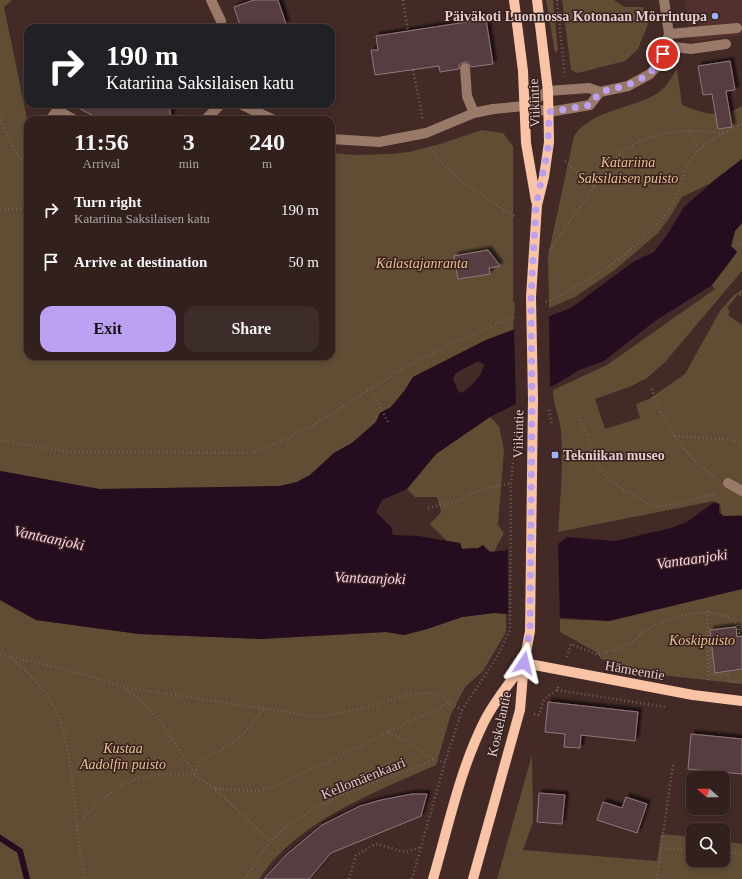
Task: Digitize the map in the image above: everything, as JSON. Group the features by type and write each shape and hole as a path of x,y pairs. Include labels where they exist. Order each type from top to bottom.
{"main road":[{"name":"Viikintie","path":"514,0 525,106 526,143 536,205"},
{"name":"Viikintie","path":"524,663 530,630 532,399 531,297 536,205 548,149 549,112 538,0"},
{"name":"Hämeentie","path":"524,663 693,695 742,701"},
{"name":"Koskelantie","path":"433,879 470,752 483,723 495,703 524,663"},
{"name":"Koskelantie","path":"473,879 520,710 524,663"}],"street":[{"path":"211,0 220,24"},
{"path":"525,106 548,91 588,88 600,92 628,86 650,74 660,63 669,34 664,0"},
{"path":"669,34 737,28"},
{"path":"666,46 691,49 726,44"},
{"path":"465,68 467,96 474,113"},
{"path":"335,139 379,142 426,133 474,113 525,106 549,112 590,105 600,92"},
{"path":"209,116 217,108"},
{"path":"248,108 266,116"},
{"path":"53,116 57,110 67,116"},
{"path":"728,483 742,491"}],"path":[{"path":"403,0 408,31"},
{"path":"557,0 565,75 567,78"},
{"path":"413,70 430,147 440,162 470,188 516,217"},
{"path":"0,116 6,138 24,162"},
{"path":"542,305 575,289 611,266 666,214 676,197 685,172 698,149 703,144 742,124"},
{"path":"546,256 594,187 619,155 635,143 656,135 688,132 723,133"},
{"path":"688,132 696,142 698,149"},
{"path":"564,161 594,187"},
{"path":"0,210 24,208"},
{"path":"736,242 742,245"},
{"path":"0,440 68,452 254,453 310,426 446,346 521,314"},
{"path":"371,389 389,424"},
{"path":"579,416 602,474 613,483 654,507 677,504 718,493 728,483 711,474 699,465 674,436 656,402 652,389"},
{"path":"412,879 445,762 462,710 497,657 510,630 511,483 516,429"},
{"path":"674,436 733,440 742,443"},
{"path":"428,508 458,501 480,490 511,483"},
{"path":"707,611 708,681"},
{"path":"571,644 598,655 625,646 646,630 673,617 707,611 728,616 737,623 739,633 742,633"},
{"path":"708,636 712,676 728,674 729,682 742,681"},
{"path":"0,654 79,673 123,687 319,717 368,707 412,694 433,693 442,696 462,710"},
{"path":"10,656 33,678 54,707 62,730 72,771 77,828 85,879"},
{"path":"123,687 144,704 164,726 195,775 215,789 271,842"},
{"path":"539,715 544,699 557,690 669,707"},
{"path":"215,789 258,791 276,786 450,703"},
{"path":"195,775 198,761 224,748 241,737 264,709"},
{"path":"387,732 406,741 434,760 445,762"},
{"name":"Kellomäenkaari","path":"245,879 271,842 298,819 333,799 434,760"},
{"path":"657,879 673,765"},
{"path":"77,828 94,806 117,788 134,779 149,776 195,775"},
{"path":"349,879 356,855 376,844 405,852 421,847"},
{"path":"661,848 686,850"},
{"path":"730,853 742,854"}],"shaded area":[{"name":"Päiväkoti Luonnossa Kotonaan Mörrintupa","path":"685,0 742,0 742,35 691,42"}],"green space":[{"name":"Kalastajanranta","path":"0,0 12,0 4,7 27,116 24,116 24,360 335,360 335,153 356,155 409,152 440,144 482,130 503,133 513,146 513,300 515,304 513,330 486,340 413,377 405,390 391,407 380,413 376,422 352,443 334,453 310,475 297,482 280,486 99,489 0,471"},
{"path":"546,0 553,0 558,50 555,53"},
{"path":"562,0 614,0 624,7 643,7 648,24 638,49 625,61 578,73 571,70"},
{"name":"Katariina Saksilaisen puisto","path":"677,69 682,105 712,114 726,113 742,106 742,159 709,184 682,197 658,233 616,269 575,297 549,308 548,256 574,136 591,120 613,110 637,103 658,93 666,85"},
{"path":"742,223 742,271 665,362 647,378 629,387 595,399 605,429 640,418 636,404 649,399 685,374 720,311 734,295 742,290 741,297 738,294 727,308 730,311 728,315 742,325 742,515 724,516 721,513 720,504 714,501 558,532 562,444 553,390 607,365 715,289 712,285 737,252 731,246 735,231"},
{"path":"490,417 499,426 504,450 498,525 504,533 494,552 478,548 462,549 460,543 447,541 430,524 441,512 437,497 415,497 407,489 436,454"},
{"name":"Koskipuisto","path":"742,589 742,684 661,675 620,666 601,659 596,652 560,632 560,619 609,621"},
{"name":"Kustaa Aadolfin puisto","path":"0,600 36,620 139,634 260,639 386,632 404,635 462,617 494,613 506,614 506,632 483,671 465,687 451,714 436,765 363,798 316,824 294,840 275,858 259,879 0,879"},
{"path":"532,755 533,822 523,850 657,861 661,834 686,836 686,867 730,867 730,842 742,844 742,879 497,879"}],"water":[{"name":"Vantaanjoki","path":"742,159 742,223 735,231 731,246 737,252 712,285 655,321 604,361 579,370 558,383 490,417 436,454 407,489 382,500 376,512 391,527 393,535 418,536 460,543 462,549 478,548 483,545 490,552 557,545 567,537 615,541 671,528 687,522 713,503 719,504 719,513 724,516 742,516 742,589 609,621 494,613 462,617 404,635 386,632 260,639 139,634 36,620 0,600 0,471 99,489 280,486 297,482 310,475 334,453 352,443 376,422 380,413 391,407 405,390 413,377 486,340 571,308 633,262 654,252 669,232 684,207","holes":["478,361 484,365 481,374 473,384 462,393 458,391 453,379 456,373"]}],"pier":[{"path":"549,314 550,389 516,407 514,327"},
{"path":"558,542 560,620 508,616 508,548"}],"building":[{"path":"254,0 278,0 286,24 240,24 234,7"},
{"path":"486,19 493,64 471,67 468,62 464,62 459,65 459,69 440,72 439,66 375,75 371,50 378,50 376,36"},
{"path":"730,61 735,90 726,91 732,127 718,129 712,94 703,95 698,66"},
{"path":"78,108 170,108 171,116 94,116"},
{"path":"488,250 500,266 489,268 490,274 458,279 454,256"},
{"path":"736,627 737,637 742,636 742,669 715,673 710,630"},
{"path":"548,702 638,712 635,741 581,735 580,748 564,747 565,734 545,732"},
{"path":"691,734 742,739 742,774 730,773 730,771 688,769"},
{"path":"539,793 565,795 562,824 537,822"},
{"path":"412,794 427,794 421,816 331,853 309,879 264,879 286,855 322,825 360,806"},
{"path":"626,797 647,804 637,833 597,820 603,802 622,808"}],"waterway":[{"path":"0,838 20,851 27,879"}],"place":[{"name":"Päiväkoti Luonnossa Kotonaan Mörrintupa","path":"715,16"},
{"name":"Tekniikan museo","path":"555,455"}],"route":[{"path":"524,663 530,630 532,430 531,297 536,205 544,177 549,142 549,112 590,105 600,92 628,86 650,74 660,63 663,54"}]}
